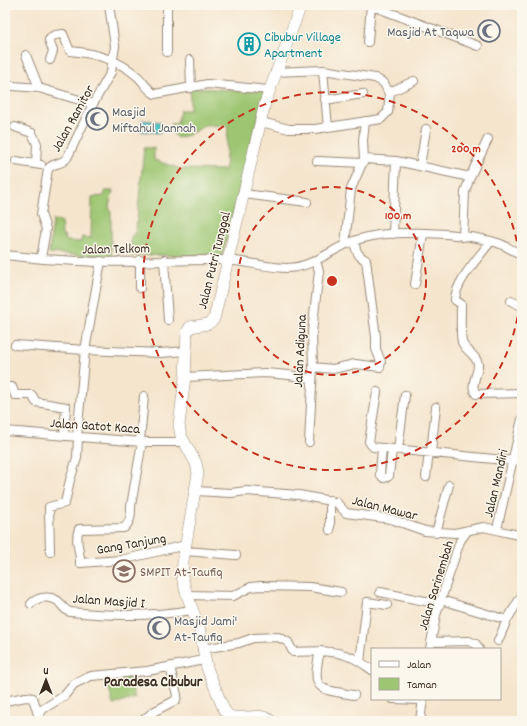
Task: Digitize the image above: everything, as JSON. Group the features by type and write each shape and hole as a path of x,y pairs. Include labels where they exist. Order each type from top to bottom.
{"street":[{"name":"Jalan Ramitor","path":"41,258 46,229 42,218 42,201 45,176 49,166 60,164 67,158 93,104 108,80 113,62 114,40 109,5"},
{"path":"167,5 167,52"},
{"name":"Jalan Putri Tunggal","path":"272,721 262,716 228,719 204,660 199,627 187,595 182,574 185,548 196,491 198,468 180,432 179,416 185,377 188,329 192,326 208,324 214,319 269,90 301,5"},
{"path":"368,42 371,5 478,46"},
{"path":"50,60 52,51 49,40 50,37 63,34 70,51 96,55 113,62 136,75 155,94 208,84 269,90"},
{"path":"26,55 38,88"},
{"path":"190,60 191,88"},
{"path":"261,122 289,129 328,128 381,119 386,116 389,109 389,94 381,80 323,70 275,72"},
{"path":"323,70 328,128"},
{"path":"389,94 394,88 414,82"},
{"path":"13,86 38,88 93,104"},
{"path":"325,100 363,94"},
{"path":"345,244 351,190 363,161 365,121"},
{"path":"15,127 32,133 37,144 36,164"},
{"path":"420,166 426,129"},
{"path":"463,237 464,198 470,177 488,140"},
{"path":"16,161 49,166"},
{"path":"317,161 396,161 470,177"},
{"path":"393,234 396,161"},
{"path":"244,194 307,202"},
{"name":"Jalan Telkom","path":"5,255 78,262 227,260 286,268 316,261 345,244 354,241 393,234 423,234 463,237 491,242 510,248 522,255"},
{"path":"415,284 423,234"},
{"path":"313,367 333,369 355,364 380,367 381,362 376,349 376,337 366,260 357,254 354,241"},
{"path":"491,242 460,284 455,296 455,300 461,304 462,342 475,357 478,366 474,375 474,389 476,394 522,393"},
{"path":"140,260 140,288"},
{"path":"164,260 168,320"},
{"path":"50,552 49,507 65,502 77,458 77,437 85,350 101,261"},
{"name":"Jalan Adiguna","path":"309,442 313,367 312,332 319,271 316,261"},
{"path":"511,301 522,306"},
{"path":"16,345 160,354 186,351"},
{"path":"185,377 265,373 312,379"},
{"path":"5,387 12,387 15,395 32,395 36,402 66,407 64,436"},
{"path":"377,392 370,442 373,447 514,461"},
{"path":"382,448 380,475 384,478 389,476 404,395"},
{"path":"141,442 144,396"},
{"path":"426,477 436,407"},
{"name":"Jalan Mandiri","path":"497,529 522,424"},
{"name":"Jalan Gatot Kaca","path":"5,431 141,442 184,442"},
{"name":"Gang Tanjung","path":"141,442 131,506 131,517 128,523 124,528 79,529 77,549 81,556 80,563 121,560 185,548 236,555"},
{"path":"436,533 448,485"},
{"path":"196,491 231,493 246,491 289,494 330,500 330,530"},
{"name":"Jalan Mawar","path":"330,500 336,502 346,513 391,519 418,529 436,533 455,533 480,527 497,529 522,536"},
{"name":"Jalan Sarinembah","path":"431,645 441,602 460,541 468,530"},
{"path":"187,595 233,596 251,587 260,586 306,587 341,592"},
{"path":"380,592 441,602 507,620"},
{"path":"498,641 507,620 522,595"},
{"name":"Jalan Masjid I","path":"31,604 38,598 44,598 57,601 68,612 117,615 162,615 192,610"},
{"path":"360,662 367,602 387,605"},
{"path":"202,648 238,643 253,638 278,638 288,642 293,652 320,651 344,654 371,669"},
{"path":"431,645 469,641 476,644 479,648"},
{"path":"320,651 316,674 318,684 322,689 354,695"},
{"path":"40,718 43,709 64,696 74,684 88,677 170,667 204,660"},
{"path":"142,721 153,712 176,700 177,698 170,667"},
{"path":"5,701 26,697 33,698 40,718"},
{"path":"420,721 422,700"},
{"path":"153,712 153,721"}],"green space":[{"path":"190,88 265,91 222,256 131,255 131,237 136,231 144,148 154,148 154,160 181,169 225,170 228,126 206,125 188,135 177,138 171,131 171,124 177,124 180,110 190,110"},
{"path":"105,191 113,191 109,206 111,212 111,258 49,253 53,220 61,221 62,236 65,236 66,241 81,242 82,237 91,238 92,197 104,196"},
{"path":"128,676 135,698 113,705 107,680"}],"water":[{"path":"141,120 161,122 160,133 140,131"}],"place":[{"name":"Masjid At Taqwa","path":"489,31"},
{"name":"Cibubur Village Apartment","path":"249,44"},
{"name":"Masjid Miftahul Jannah","path":"97,119"},
{"name":"SMPIT At-Taufiq","path":"124,571"},
{"name":"Masjid Jami' At-Taufiq","path":"159,628"}],"district":[{"name":"Paradesa Cibubur","path":"153,681"}]}
